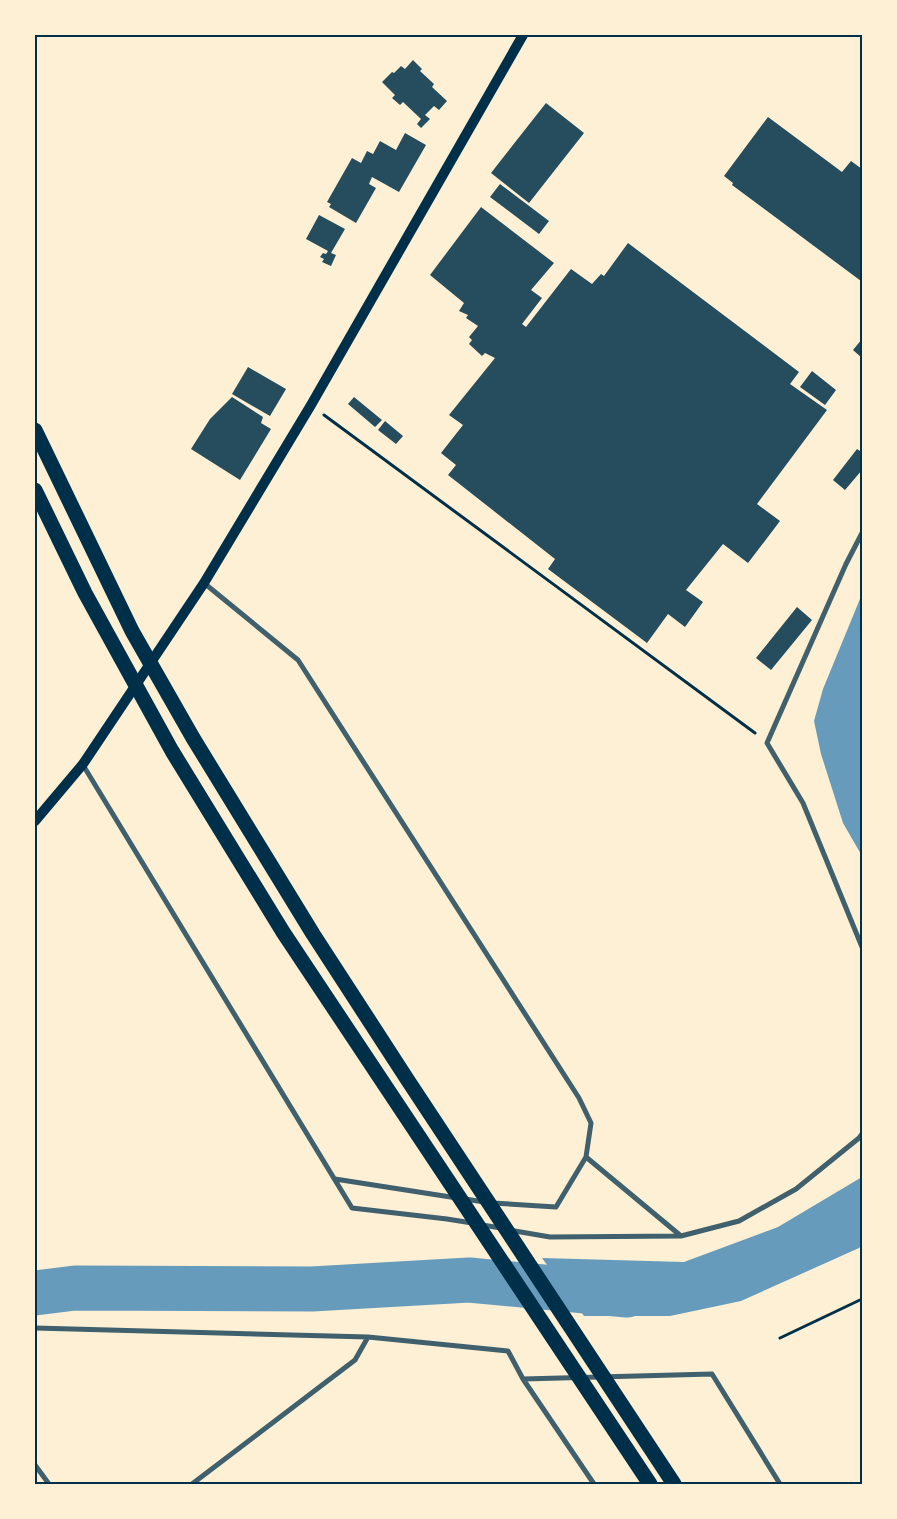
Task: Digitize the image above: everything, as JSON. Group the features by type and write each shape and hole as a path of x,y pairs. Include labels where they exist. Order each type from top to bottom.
{"highway":[{"path":"35,430 132,631 193,738 313,934 674,1484"},
{"path":"35,490 85,593 172,751 283,932 650,1484"}],"main road":[{"path":"35,822 83,764 204,583 311,405 523,35"}],"street":[{"path":"862,533 846,564 767,743 803,803 862,947"},
{"path":"204,583 298,660 578,1098 591,1123 586,1157 556,1207 445,1197 335,1179"},
{"path":"83,764 352,1208 447,1218 550,1237 681,1236 739,1221 788,1194 803,1184 862,1134"},
{"path":"586,1157 681,1236"},
{"path":"35,1328 368,1337 508,1351 523,1379 594,1484"},
{"path":"192,1484 355,1360 368,1337"},
{"path":"523,1379 712,1374 780,1484"},
{"path":"35,1465 49,1484"}],"path":[{"path":"311,405 767,743"},
{"path":"780,1338 862,1299"}],"water":[{"path":"862,594 862,856 843,823 821,754 814,721 823,689"},
{"path":"862,1177 862,1245 741,1301 670,1316 584,1316 542,1258 684,1262 778,1227"}],"building":[{"path":"413,60 422,69 420,71 434,84 432,87 447,101 439,110 434,106 425,115 430,119 421,128 417,124 421,119 403,102 400,105 392,98 395,95 382,82 401,66 405,69"},
{"path":"546,103 584,133 529,203 491,173"},
{"path":"768,117 842,172 851,161 862,169 861,281 732,185 733,183 724,176"},
{"path":"405,133 426,145 399,192 372,177 369,184 376,188 356,223 329,207 331,204 327,202 352,158 361,163 367,151 373,154 380,141 396,150"},
{"path":"500,184 549,221 539,234 490,197"},
{"path":"481,207 554,263 531,290 542,298 522,324 526,327 571,269 592,284 601,274 604,276 628,243 799,372 790,384 827,410 757,504 780,521 748,563 723,544 686,590 703,602 685,627 668,614 647,643 548,569 555,559 448,475 456,465 441,453 463,425 449,415 495,358 485,353 482,356 469,344 472,340 469,337 478,326 466,318 468,315 459,311 464,303 430,275"},
{"path":"319,215 345,229 331,253 336,255 331,266 322,262 324,259 320,257 328,251 306,239"},
{"path":"862,339 862,358 853,350"},
{"path":"248,367 286,389 270,416 232,394"},
{"path":"812,371 836,390 825,405 800,387"},
{"path":"232,397 263,417 261,423 271,429 240,480 191,449 210,419"},
{"path":"354,397 382,420 375,427 348,404"},
{"path":"385,421 403,436 396,444 378,430"},
{"path":"857,449 860,451 862,449 862,470 845,490 833,480"},
{"path":"797,607 812,620 771,670 756,658"}],"waterway":[{"path":"35,1293 75,1288 312,1289 469,1280 627,1295"}]}
